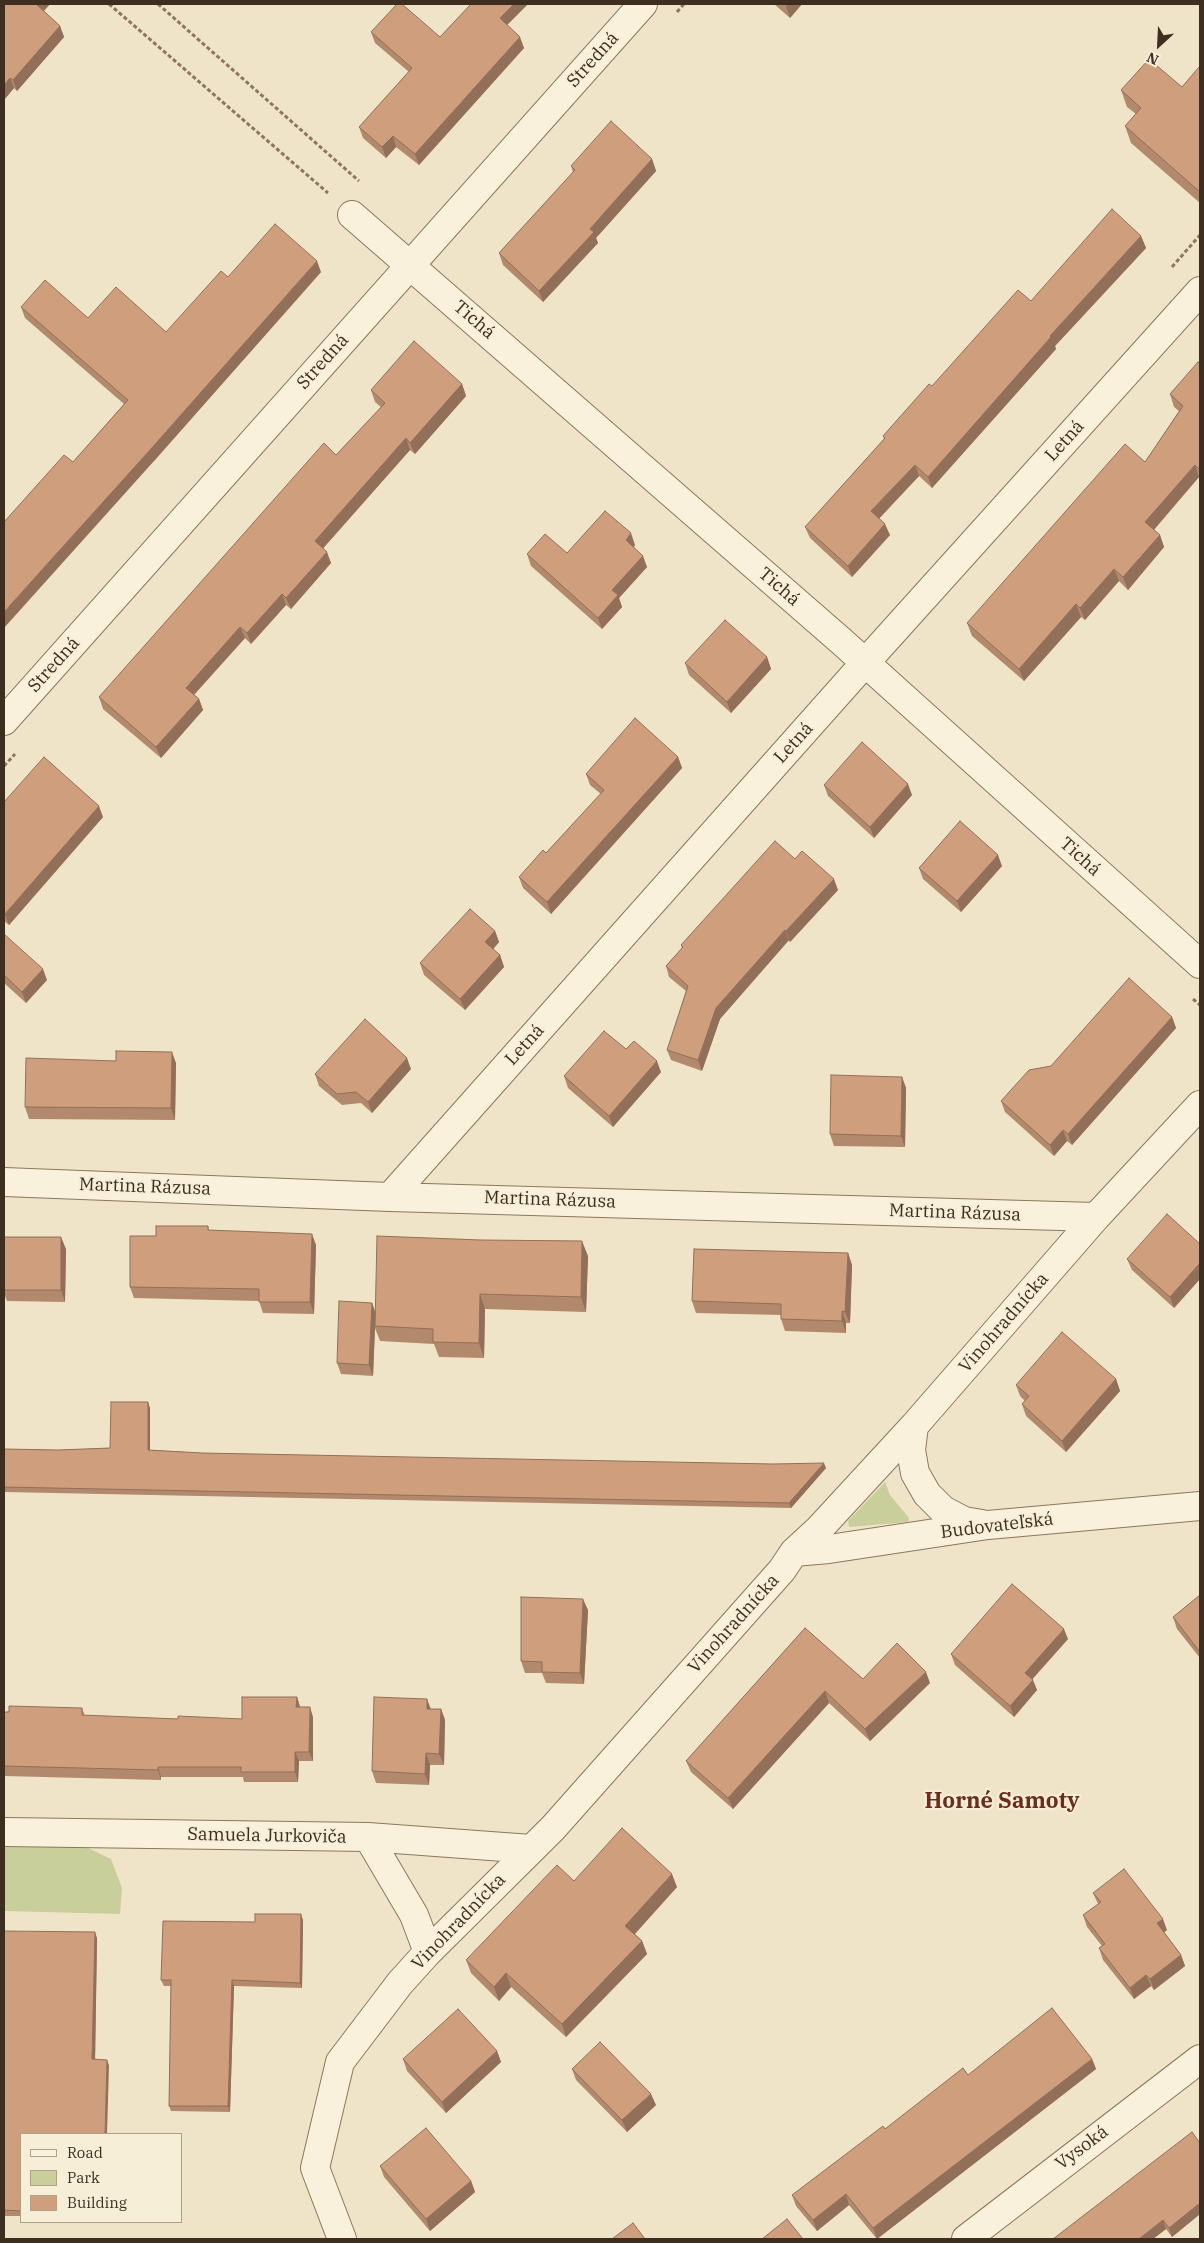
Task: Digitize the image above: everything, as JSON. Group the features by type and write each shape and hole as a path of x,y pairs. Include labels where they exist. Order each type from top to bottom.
{"street":[{"name":"Stredná","path":"4,721 643,4"},
{"name":"Tichá","path":"352,215 825,627 1200,964"},
{"name":"Letná","path":"390,1197 864,664 1200,291"},
{"name":"Vinohradnícka","path":"342,2239 315,2168 340,2062 400,1983 428,1952 553,1828 776,1577 794,1552 819,1529 914,1426 1096,1217 1200,1105"},
{"name":"Martina Rázusa","path":"4,1182 390,1197 1096,1217"},
{"path":"914,1426 911,1450 915,1473 926,1494 943,1510 964,1521 988,1525"},
{"name":"Budovateľská","path":"794,1552 829,1549 988,1525 1200,1506"},
{"name":"Samuela Jurkoviča","path":"4,1832 368,1837 531,1849"},
{"path":"368,1837 414,1915 428,1952"},
{"name":"Vysoká","path":"966,2239 1200,2059"}],"path":[{"path":"109,4 352,215"},
{"path":"158,4 363,184"}],"green space":[{"path":"885,1482 890,1495 909,1518 908,1522 849,1527 848,1521"},
{"path":"4,1841 78,1843 111,1859 122,1888 120,1914 4,1911"}],"building":[{"path":"4,4 36,4 60,26 13,80 10,78 4,85"},
{"path":"397,4 402,4 440,37 471,4 514,4 500,18 520,37 415,154 393,136 382,147 359,127 412,68 371,32"},
{"path":"1149,59 1182,87 1200,68 1200,192 1125,126 1141,108 1121,90"},
{"path":"611,121 652,159 590,229 594,232 539,291 499,253 575,170 571,166"},
{"path":"1112,209 1141,236 1050,336 928,477 915,465 871,511 885,524 848,566 805,527 885,438 883,436 929,384 932,386 1018,290 1031,301"},
{"path":"275,224 317,261 4,612 4,522 64,455 73,462 128,400 21,307 45,280 88,318 116,287 166,332 221,271 228,277"},
{"path":"414,341 462,384 410,443 406,438 315,541 327,552 286,598 282,594 247,633 240,627 186,688 199,699 156,747 99,697 324,443 336,455 385,403 371,390"},
{"path":"1198,362 1200,364 1200,470 1195,465 1145,522 1160,535 1123,577 1114,569 1080,608 1076,604 1019,669 967,623 1125,444 1145,462 1183,406 1170,394"},
{"path":"605,511 631,533 626,540 643,556 612,590 618,595 598,618 527,554 545,534 567,553"},
{"path":"725,620 767,657 727,702 685,663"},
{"path":"635,718 678,757 547,902 519,877 543,850 546,853 604,790 586,774"},
{"path":"862,742 908,784 870,827 824,785"},
{"path":"44,757 99,806 5,914 4,802"},
{"path":"960,821 998,855 957,901 919,868"},
{"path":"775,841 795,859 802,851 834,879 785,930 716,1008 698,1060 667,1050 688,986 666,966 683,947 681,945"},
{"path":"470,909 495,931 485,942 500,955 460,999 420,963"},
{"path":"4,934 43,969 22,992 4,975"},
{"path":"1129,978 1172,1017 1068,1134 1063,1130 1050,1145 1001,1101 1029,1070 1051,1066"},
{"path":"365,1019 407,1058 368,1102 356,1092 337,1094 315,1074"},
{"path":"604,1031 626,1049 634,1041 657,1061 609,1116 564,1076"},
{"path":"116,1051 172,1052 171,1108 25,1107 26,1058 116,1061"},
{"path":"831,1075 902,1077 901,1136 830,1134"},
{"path":"1167,1214 1200,1244 1200,1263 1170,1297 1127,1259"},
{"path":"156,1226 208,1226 208,1230 312,1234 310,1302 259,1302 259,1289 130,1287 130,1236 156,1236"},
{"path":"377,1236 582,1241 581,1297 480,1294 479,1343 433,1342 433,1329 375,1326"},
{"path":"4,1237 61,1237 61,1290 4,1290"},
{"path":"694,1249 848,1253 845,1312 842,1311 842,1321 781,1319 781,1304 692,1301"},
{"path":"339,1301 372,1303 369,1365 337,1363"},
{"path":"1062,1332 1116,1379 1062,1441 1022,1404 1029,1396 1016,1385"},
{"path":"111,1402 148,1402 148,1450 202,1453 773,1464 824,1463 789,1503 4,1487 4,1449 58,1450 110,1448"},
{"path":"1012,1584 1064,1629 1025,1673 1033,1680 1010,1706 951,1654"},
{"path":"1200,1595 1200,1652 1173,1617"},
{"path":"521,1597 583,1599 580,1673 542,1672 542,1662 521,1661"},
{"path":"805,1628 863,1679 897,1643 926,1672 865,1729 825,1691 728,1798 686,1761"},
{"path":"242,1697 297,1697 296,1707 310,1707 309,1752 295,1752 295,1772 241,1772 241,1767 158,1767 158,1770 4,1766 4,1712 9,1712 9,1706 82,1708 82,1715 178,1719 178,1716 242,1719"},
{"path":"374,1697 427,1699 427,1709 441,1709 439,1754 426,1753 425,1774 372,1771"},
{"path":"622,1828 672,1874 625,1926 642,1941 562,2024 506,1973 494,1987 466,1960 557,1865 574,1881"},
{"path":"1124,1869 1163,1919 1157,1923 1181,1955 1150,1979 1146,1975 1130,1988 1099,1948 1105,1944 1083,1915 1101,1902 1093,1893"},
{"path":"255,1914 301,1914 300,1983 232,1980 228,2106 169,2106 171,1980 161,1980 163,1921 255,1922"},
{"path":"4,1931 95,1932 92,2059 107,2060 105,2133 20,2133 20,2211 4,2210"},
{"path":"1052,2008 1092,2059 873,2228 846,2194 813,2220 792,2195 883,2126 885,2129 963,2068 968,2075"},
{"path":"458,2009 497,2051 442,2102 403,2059"},
{"path":"600,2042 651,2094 622,2120 572,2069"},
{"path":"426,2128 471,2181 426,2219 380,2166"},
{"path":"1192,2132 1200,2143 1200,2203 1169,2228 1163,2220 1139,2239 1053,2239"},
{"path":"787,2219 803,2239 762,2239"},
{"path":"633,2223 645,2239 612,2239"}],"district":[{"name":"Horné Samoty","path":"1002,1802"}]}
